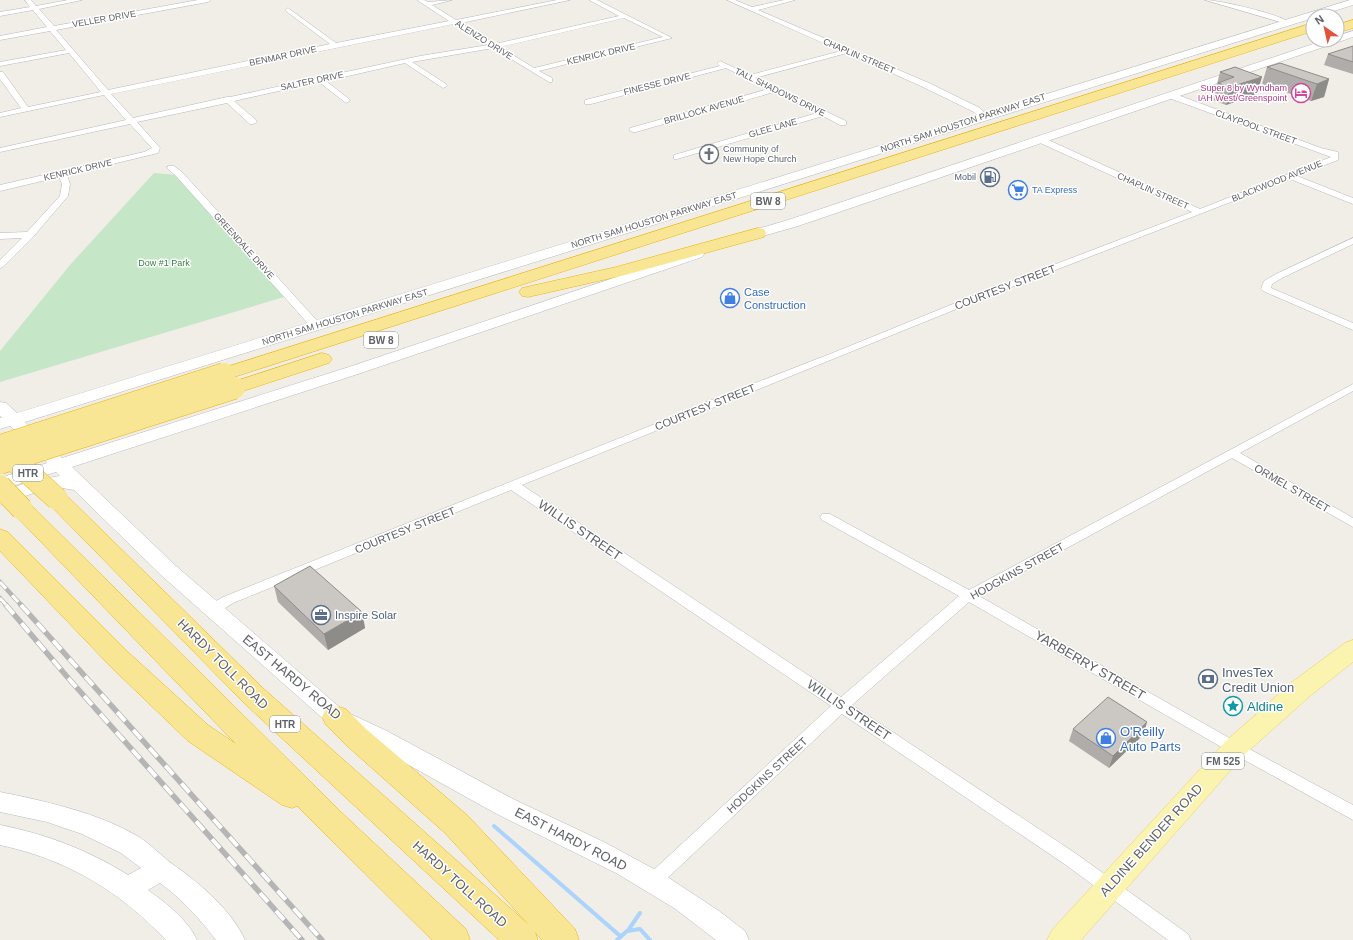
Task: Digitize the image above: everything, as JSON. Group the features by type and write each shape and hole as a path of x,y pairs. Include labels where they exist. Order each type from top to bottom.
{"highway":[{"name":"NORTH SAM HOUSTON PARKWAY EAST","path":"523,287 1305,30"},
{"name":"NORTH SAM HOUSTON PARKWAY EAST","path":"0,447 229,381 1305,40"},
{"path":"523,287 931,134"},
{"path":"523,287 619,271 758,233"},
{"name":"NORTH SAM HOUSTON PARKWAY EAST","path":"0,463 229,381"},
{"name":"HARDY TOLL ROAD","path":"0,447 57,499 254,696 522,940"},
{"name":"HTR","path":"0,485 11,504 330,821 454,940"},
{"path":"0,537 120,660 198,733 330,821"},
{"path":"336,717 356,737 456,824 563,940"}],"main road":[{"name":"NORTH SAM HOUSTON PARKWAY EAST","path":"0,485 59,465 229,381 316,326 1353,2"},
{"name":"NORTH SAM HOUSTON PARKWAY EAST","path":"7,422 229,381 355,370 758,233 800,221 1313,48"},
{"name":"EAST HARDY ROAD","path":"0,407 7,422 59,465 169,571 336,717 367,731 504,805 653,881 681,899 736,940"},
{"path":"11,504 5,496 46,483 57,481 80,485"},
{"name":"ALDINE BENDER ROAD","path":"1062,940 1235,748 1301,689 1353,649"},
{"path":"0,802 47,812 90,826 130,845 181,884 207,908 232,940"},
{"path":"0,835 22,838 99,869 128,888 151,906 184,940"},
{"path":"128,888 161,870"}],"street":[{"path":"28,0 53,29 69,51 131,121"},
{"path":"0,14 79,0"},
{"name":"VELLER DRIVE","path":"0,38 208,0"},
{"name":"ALENZO DRIVE","path":"420,0 549,80"},
{"path":"427,4 449,0"},
{"name":"BENMAR DRIVE","path":"0,115 335,45 567,0"},
{"path":"592,0 625,16"},
{"name":"CHAPLIN STREET","path":"730,0 926,85 977,110 984,117"},
{"path":"752,10 792,0"},
{"path":"1208,0 1289,21"},
{"path":"1222,0 1289,21"},
{"path":"288,10 335,45"},
{"name":"KENRICK DRIVE","path":"534,70 669,38 625,16"},
{"name":"SALTER DRIVE","path":"0,150 320,79 406,61 493,46 625,16"},
{"path":"0,64 69,51"},
{"path":"749,77 848,51"},
{"path":"406,61 444,86"},
{"name":"TALL SHADOWS DRIVE","path":"717,61 843,123"},
{"name":"FINESSE DRIVE","path":"588,102 727,66"},
{"path":"0,74 26,110"},
{"path":"320,79 346,101"},
{"name":"BRILLOCK AVENUE","path":"633,130 774,90"},
{"name":"CLAYPOOL STREET","path":"1172,96 1318,150"},
{"path":"227,100 253,122"},
{"name":"GLEE LANE","path":"677,157 823,114"},
{"name":"KENRICK DRIVE","path":"0,188 155,151 156,148 131,121"},
{"name":"CHAPLIN STREET","path":"1041,140 1200,212"},
{"name":"BLACKWOOD AVENUE","path":"1200,212 1335,158 1335,154 1318,150"},
{"name":"GREENDALE DRIVE","path":"171,168 184,179 316,326"},
{"path":"0,265 30,235 64,196 66,184 62,174"},
{"path":"1290,176 1353,201"},
{"name":"COURTESY STREET","path":"212,608 228,600 679,418 695,410 839,354 983,295 1200,212"},
{"path":"0,236 30,235"},
{"path":"1353,241 1279,276 1267,283 1266,289 1353,327"},
{"name":"HODGKINS STREET","path":"653,881 842,705 968,596 1353,387"},
{"name":"ORMEL STREET","path":"1232,453 1353,523"},
{"name":"WILLIS STREET","path":"513,485 1069,858 1108,888 1182,940"},
{"name":"YARBERRY STREET","path":"826,517 1025,627 1235,748 1353,813"}],"green space":[{"name":"Dow #1 Park","path":"154,173 177,175 284,297 0,382 0,351 70,265"}],"building":[{"path":"1353,46 1353,62 1328,54"},
{"path":"1280,63 1329,79 1317,84 1267,67"},
{"path":"1235,67 1262,77 1230,87 1218,83 1234,77 1220,72"},
{"path":"310,566 362,612 324,634 274,586"},
{"name":"O'Reilly Auto Parts","path":"1108,697 1147,722 1113,756 1073,729"}],"waterway":[{"path":"494,826 619,935"},
{"path":"629,929 640,913"},
{"path":"617,940 627,931 640,929 650,940"}],"railway":[{"path":"0,582 22,606"},
{"path":"0,598 7,606"},
{"path":"6,605 69,679 302,940"},
{"path":"21,605 322,940"}],"place":[{"name":"Super 8 by Wyndham IAH West/Greenspoint","path":"1301,93"},
{"name":"Community of New Hope Church","path":"709,154"},
{"name":"Mobil","path":"990,177"},
{"name":"TA Express","path":"1018,190"},
{"name":"Case Construction","path":"730,298"},
{"name":"Inspire Solar","path":"321,615"},
{"name":"InvesTex Credit Union","path":"1208,679"},
{"name":"Aldine","path":"1233,706"},
{"name":"O'Reilly Auto Parts","path":"1106,738"}]}
